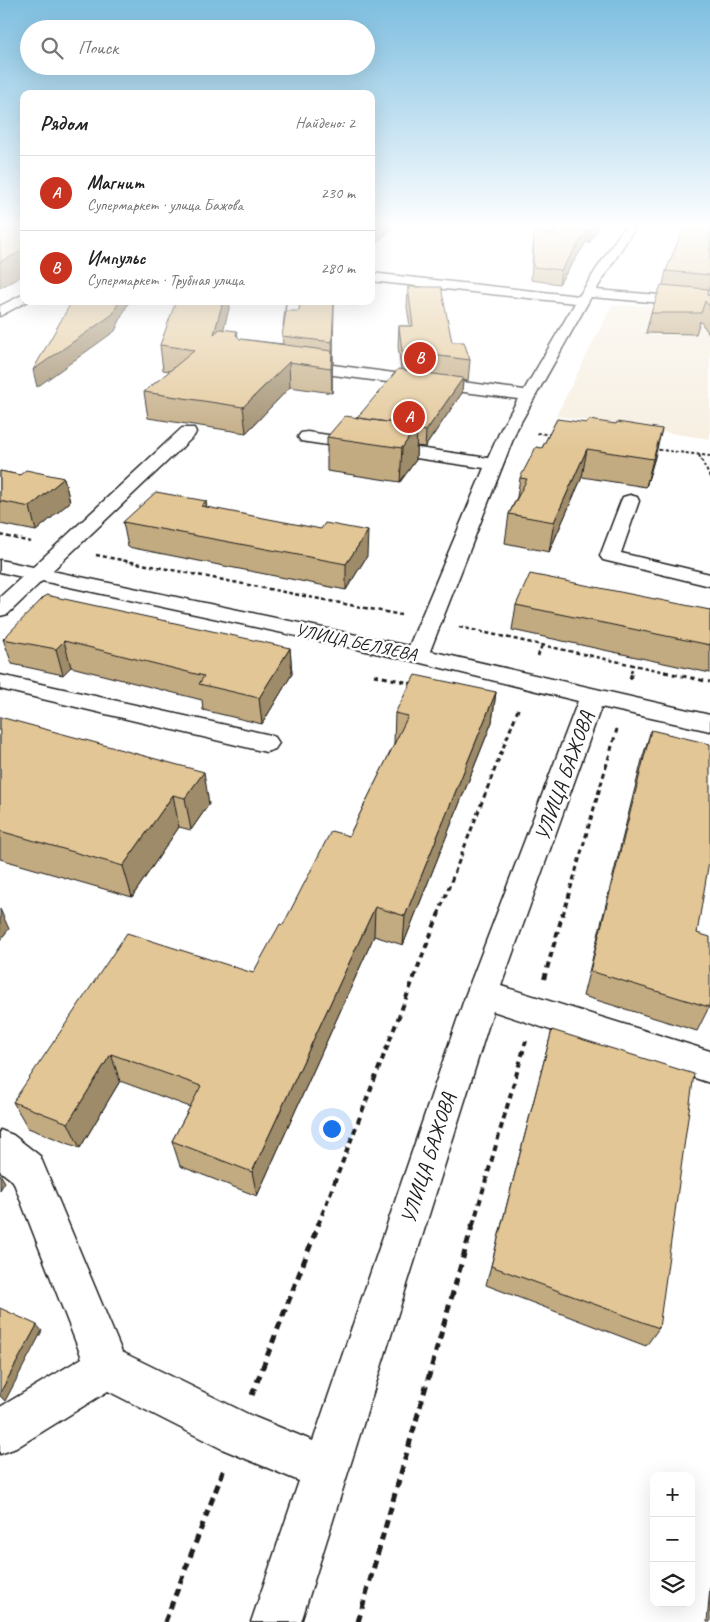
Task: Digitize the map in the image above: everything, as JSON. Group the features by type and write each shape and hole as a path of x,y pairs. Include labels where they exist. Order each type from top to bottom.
{"street":[{"path":"0,312 20,300"},
{"path":"417,655 509,429 583,300"},
{"path":"651,300 710,303"},
{"path":"291,326 294,305"},
{"path":"276,362 527,395"},
{"path":"0,609 188,432"},
{"path":"307,437 494,464"},
{"path":"630,501 610,556 710,580"},
{"name":"УЛИЦА БЕЛЯЕВА","path":"0,566 417,655 608,701 710,723"},
{"path":"0,682 266,743"},
{"name":"УЛИЦА БАЖОВА","path":"276,1622 482,994 608,701"},
{"path":"482,994 710,1067"},
{"path":"0,1148 27,1169 107,1367 238,1433 326,1469"},
{"path":"0,1432 107,1367"}],"path":[{"path":"509,429 556,436"},
{"path":"651,448 710,456"},
{"path":"699,455 710,477"},
{"path":"0,535 431,621 710,682"},
{"path":"165,1622 542,645"},
{"path":"358,1622 535,1010 608,701 633,665"}],"shaded area":[{"path":"612,305 677,306 710,309 710,439 556,416"}],"building":[{"path":"410,300 444,300 452,342 464,342 470,360 402,351 399,326 413,326"},
{"path":"656,300 710,300 710,307 705,301 701,313 651,313"},
{"path":"70,305 117,305 113,314 33,370"},
{"path":"175,305 222,305 214,334 220,329 237,331 236,335 240,339 332,351 331,368 289,362 243,407 144,392 195,350 160,345"},
{"path":"300,305 334,305 332,342 282,336 286,311 299,311"},
{"path":"398,369 463,378 426,431 417,429 417,426 357,418"},
{"path":"345,416 417,426 402,448 327,437"},
{"path":"557,419 587,423 589,420 616,424 617,422 662,429 653,459 587,449 554,522 509,514 527,479 520,478 536,447 542,448"},
{"path":"26,470 64,478 30,507 0,501 0,471 20,475"},
{"path":"156,492 206,501 201,506 321,529 325,523 368,531 346,564 123,522"},
{"path":"530,574 710,610 710,645 516,605"},
{"path":"46,595 290,648 259,698 199,684 204,676 64,641 56,649 3,639"},
{"path":"415,675 496,692 405,916 375,907 252,1172 172,1141 201,1086 111,1054 68,1123 13,1102 127,933 253,973 280,924 283,925 331,831 349,836 408,716 395,713"},
{"path":"0,717 204,772 185,798 173,795 123,866 0,831"},
{"path":"651,730 710,744 710,855 697,933 710,937 709,1007 590,971"},
{"path":"552,1030 694,1074 659,1328 491,1266"},
{"path":"0,1308 37,1325 0,1393"}],"place":[{"name":"Импульс","path":"420,358"},
{"name":"Магнит","path":"409,417"}]}
